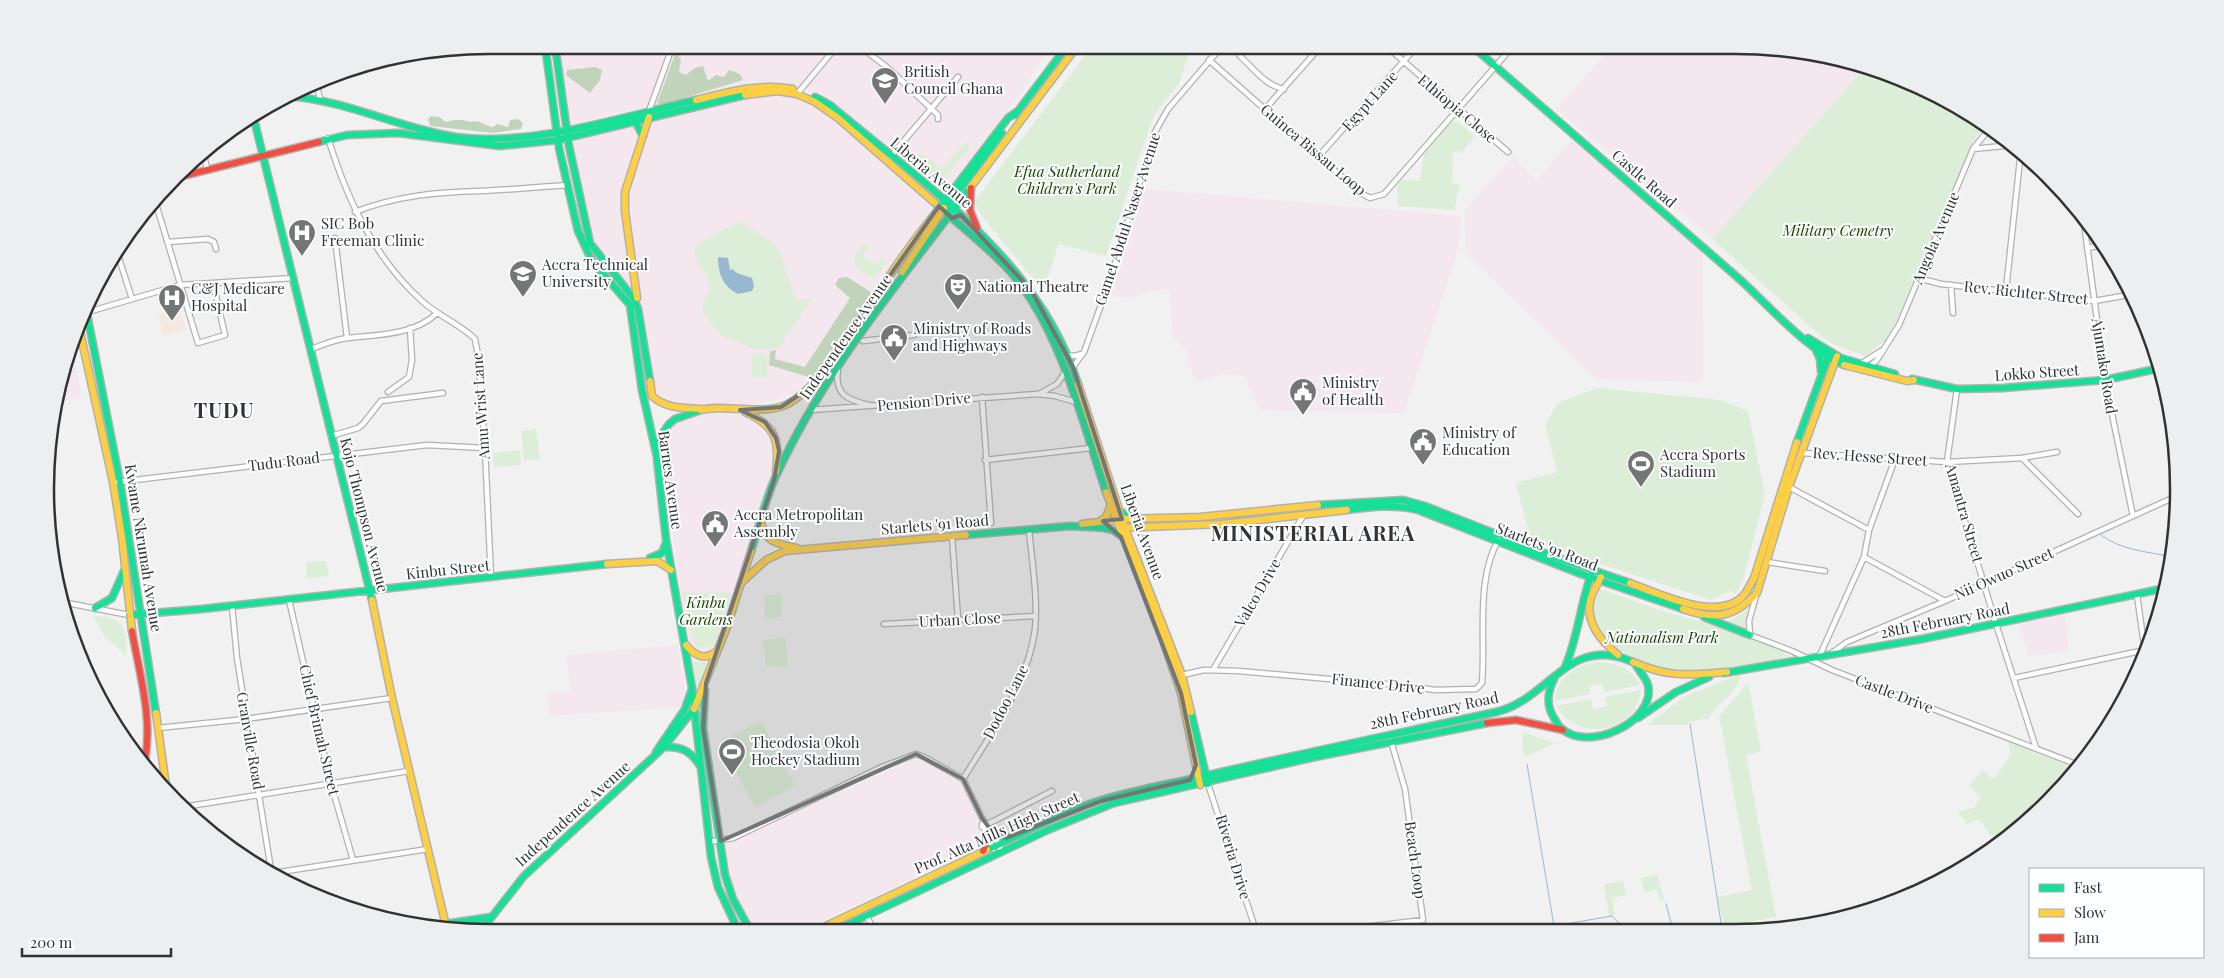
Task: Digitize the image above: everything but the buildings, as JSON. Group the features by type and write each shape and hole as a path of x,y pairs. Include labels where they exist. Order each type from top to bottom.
{"main road":[{"name":"Barnes Avenue","path":"546,54 558,140 578,231 586,252 600,271 625,296 630,305 642,390 657,458 666,540 692,688 709,842 718,886 735,924"},
{"path":"556,54 566,130 584,222 590,243 598,257 632,292 638,309"},
{"path":"933,201 947,202 1061,54"},
{"name":"Independence Avenue","path":"657,458 660,437 669,424 684,415 704,409 740,410 781,407 811,387 824,372 901,258 947,202 971,186 1071,54"},
{"name":"Castle Road","path":"1481,54 1799,332 1829,355"},
{"name":"Liberia Avenue","path":"301,97 320,98 356,107 401,124 443,135 479,138 517,137 557,132 759,92 799,92 830,105 961,215 1007,260 1047,314 1073,367 1122,520 1182,675 1200,765 1199,782"},
{"name":"Liberia Avenue","path":"799,92 838,118 991,253 1026,293 1040,314 1066,371 1110,507 1164,642 1181,693 1200,765 1207,780"},
{"name":"Liberia Avenue","path":"188,174 328,138 348,135 398,133 500,146 568,138 635,121 649,114"},
{"path":"649,114 625,192 625,211 652,396 666,406 704,409"},
{"path":"635,121 643,136"},
{"name":"Kojo Thompson Avenue","path":"255,122 370,591 392,698 428,848 442,922"},
{"path":"398,133 401,124"},
{"path":"971,186 970,210 979,233"},
{"name":"Independence Avenue","path":"486,924 518,882 540,859 664,747 694,709 720,647 774,480 810,410 838,367 901,279 952,218 947,202"},
{"path":"901,279 902,270 941,209"},
{"path":"952,218 955,215 961,215"},
{"path":"620,279 629,278 634,269"},
{"name":"Kwame Nkrumah Avenue","path":"88,319 108,408 165,779"},
{"name":"Castle Road","path":"1799,332 1815,349 1829,355"},
{"name":"Kwame Nkrumah Avenue","path":"81,338 112,482 125,568 129,615 147,721 148,745 146,756"},
{"path":"1815,349 1820,359 1822,373"},
{"name":"Lokko Street","path":"1829,355 1860,363 1868,368"},
{"name":"Starlets '91 Road","path":"741,583 761,564 776,554 803,549 1070,526 1101,525 1125,528 1197,526 1384,506 1403,506 1700,606 1709,608 1726,606 1748,592 1754,578 1772,514 1829,355"},
{"name":"Lokko Street","path":"1836,358 1845,366 1868,368 1956,389 2003,388 2105,380 2153,370"},
{"name":"Starlets '91 Road","path":"1101,525 1115,520 1200,517 1312,505 1403,500 1425,506 1602,582 1703,616 1718,616 1735,612 1748,604 1757,593 1789,488 1836,358"},
{"path":"1830,374 1836,368 1845,366"},
{"path":"740,410 762,420 776,438 779,450 774,480"},
{"path":"1287,517 1310,511 1312,505"},
{"path":"1110,507 1101,525 1113,530 1121,537"},
{"path":"1119,509 1132,519"},
{"path":"1772,514 1780,517"},
{"name":"Starlets '91 Road","path":"761,522 764,532 771,542 803,549"},
{"path":"639,561 660,555 666,547 666,540"},
{"path":"639,561 657,561 671,570"},
{"name":"Kinbu Street","path":"129,615 140,616 639,561"},
{"path":"95,608 111,601 115,596 125,568"},
{"name":"28th February Road","path":"1207,780 1220,773 1346,743 1499,711 1514,705 1565,667 1572,651 1582,598 1593,570"},
{"name":"28th February Road","path":"1602,573 1602,582 1591,600 1592,624 1606,645 1618,655 1652,670 1682,676 1727,672 1832,653 1922,640 2158,590"},
{"path":"1581,574 1586,580 1587,588"},
{"path":"1657,600 1660,592"},
{"path":"1703,616 1718,624 1750,635"},
{"path":"684,642 693,654 704,658 716,653 720,647"},
{"path":"1565,667 1590,655 1618,655"},
{"path":"1555,676 1550,686 1548,706 1551,716 1563,730 1576,735 1603,736 1622,730 1638,718 1646,703 1647,687 1640,669 1633,662"},
{"name":"28th February Road","path":"1638,718 1676,692 1700,680 1727,672"},
{"path":"706,683 704,728 728,886 746,924"},
{"path":"655,755 685,708 692,688"},
{"name":"28th February Road","path":"1199,782 1392,741 1506,720 1563,730"},
{"path":"664,747 677,746 687,750 695,757 702,769"},
{"path":"1190,780 1200,765 1220,773"},
{"name":"Prof. Atta Mills High Street","path":"830,924 999,844 1101,801 1190,780 1199,782"},
{"name":"Prof. Atta Mills High Street","path":"849,924 1095,810 1114,803 1199,782"},
{"path":"982,852 990,834 1001,837 1015,837"},
{"path":"459,923 489,919"},
{"path":"480,924 489,919"}],"street":[{"path":"649,114 670,54"},
{"path":"799,92 831,54"},
{"path":"870,54 888,68 938,115 938,119"},
{"name":"Gamel Abdul Naser Avenue","path":"1073,367 1084,353 1109,283 1155,132 1168,109 1215,54"},
{"path":"1265,109 1314,54"},
{"name":"Ethiopia Close","path":"1394,54 1508,152"},
{"name":"Egypt Lane","path":"1319,156 1411,54"},
{"name":"Guinea Bissau Loop","path":"1209,60 1365,196 1380,196 1410,165 1506,54"},
{"path":"1240,56 1268,82 1275,87 1284,89"},
{"path":"891,156 958,77"},
{"path":"318,89 320,98"},
{"name":"Angola Avenue","path":"1868,368 1900,325 1918,278 1974,150 1986,134"},
{"name":"Amu Wrist Lane","path":"328,138 343,186 355,212 368,236 399,279 437,313 475,339 478,355 485,448 491,578"},
{"path":"1974,150 2002,146"},
{"path":"205,160 207,169"},
{"path":"2006,290 2020,160"},
{"path":"355,212 379,202 423,195 466,190 568,185"},
{"path":"157,208 196,340 201,343 225,334 213,283"},
{"name":"Ajumako Road","path":"2085,231 2105,380 2133,516"},
{"path":"335,238 347,338"},
{"path":"168,242 208,239 214,242 216,249"},
{"path":"2087,248 2096,246"},
{"path":"119,259 132,299"},
{"path":"92,311 180,286 294,278"},
{"name":"Rev. Richter Street","path":"1918,278 1932,283 2006,290 2049,298 2094,301 2125,296"},
{"path":"1951,285 1953,313"},
{"path":"310,350 347,338 380,336 410,328 426,322 437,313"},
{"path":"388,392 409,376 412,360 410,328"},
{"path":"863,341 914,334"},
{"name":"Angola Avenue","path":"1860,363 1867,362 1884,349"},
{"path":"1068,355 1074,356 1084,353"},
{"path":"838,367 838,385 843,395 856,403 872,406"},
{"name":"Pension Drive","path":"1038,394 1053,387 1062,379 1066,371"},
{"name":"Amantra Street","path":"1956,389 1947,462 2036,748"},
{"path":"331,436 358,428 381,401 444,393"},
{"name":"Pension Drive","path":"810,410 1038,394 1077,402"},
{"path":"982,397 991,523"},
{"name":"Tudu Road","path":"112,482 432,445 485,448"},
{"path":"985,460 1091,448"},
{"name":"Rev. Hesse Street","path":"1802,452 1947,462 2022,458 2057,452"},
{"path":"2022,458 2078,514"},
{"path":"1820,655 1864,557 1869,530 1895,459"},
{"path":"1789,488 1869,530"},
{"name":"Nii Owuo Street","path":"1832,653 1847,642 1945,601 2170,499"},
{"name":"Valco Drive","path":"1213,670 1303,516"},
{"name":"Dodoo Lane","path":"963,779 1016,688 1031,649 1035,616 1030,530"},
{"path":"952,536 958,619"},
{"name":"Finance Drive","path":"1182,675 1213,670 1399,685 1436,690 1476,689 1482,683 1483,606 1486,579 1491,557 1500,539"},
{"path":"1864,557 1945,601"},
{"path":"1767,562 1825,571"},
{"path":"1750,635 1749,621 1757,593"},
{"path":"2136,595 2143,639"},
{"name":"Chief Brimah Street","path":"288,600 331,784 353,860"},
{"path":"69,603 129,615"},
{"name":"Granville Road","path":"232,606 237,658 260,795 269,865"},
{"name":"Urban Close","path":"884,624 1035,616"},
{"name":"Castle Drive","path":"1750,635 2073,763"},
{"path":"2014,678 2138,652"},
{"path":"158,728 246,719 392,698"},
{"name":"Beach Loop","path":"1386,924 1422,920 1404,789 1392,741"},
{"path":"709,842 733,838 882,767 916,754 963,779 985,825 999,844 999,853"},
{"path":"191,806 409,771"},
{"name":"Riveria Drive","path":"1207,780 1254,924"},
{"path":"985,825 1052,791"},
{"path":"990,834 992,848 999,853"},
{"path":"282,872 428,848"},
{"path":"866,916 871,924"}],"highlighted area":[{"path":"939,206 952,218 961,215 1031,290 1073,367 1122,519 1103,521 1121,537 1181,693 1196,765 1190,780 1101,801 1006,838 993,833 982,818 963,779 916,754 721,841 703,728 706,683 774,480 779,451 776,438 765,422 740,410 781,407 811,387"}],"shaded area":[{"path":"558,54 1047,54 1035,68 1020,95 944,192 834,104 809,90 789,83 749,83 568,125"},
{"path":"1606,54 1735,54 1792,57 1861,73 1712,239 1556,109"},
{"path":"760,94 792,95 818,106 884,162 932,208 809,379 797,391 782,398 758,404 694,405 667,403 656,393 650,376 640,309 599,252 587,219 569,139"},
{"path":"1574,138 1702,248 1703,382 1596,379 1466,253 1465,210 1513,157 1536,180"},
{"path":"1146,189 1461,216 1458,250 1404,413 1259,410 1245,376 1224,374 1195,382 1185,349 1172,336 1170,289 1130,298 1111,296"},
{"name":"C&J Medicare Hospital","path":"180,309 186,330 163,336 158,314"},
{"path":"74,358 82,399 63,400"},
{"path":"760,412 771,421 782,437 776,452 761,515 716,649 712,653 694,652 687,642 666,480 664,436 669,427 678,420 695,415"},
{"path":"2065,612 2069,650 2028,657 2019,621"},
{"path":"677,645 687,697 679,707 549,716 548,693 571,691 566,655"},
{"path":"913,759 924,759 960,780 977,818 975,819 980,835 975,849 816,924 750,924 729,879 724,845"}],"green space":[{"path":"675,54 681,60 679,72 686,75 695,68 703,66 708,81 716,75 724,77 729,70 740,74 743,80 661,105 657,103"},
{"name":"Efua Sutherland Children's Park","path":"1086,54 1189,54 1179,83 1154,115 1106,256 1058,244 1044,292 981,215 974,202"},
{"path":"595,67 602,70 600,80 590,93 566,75 567,70"},
{"name":"Military Cemetry","path":"1861,73 1902,87 1928,99 1982,130 1974,140 1889,338 1865,356 1833,344 1820,335 1712,239"},
{"path":"431,116 439,117 446,122 459,120 477,121 493,127 497,124 508,127 510,120 518,119 523,123 521,129 493,133 430,126 428,119"},
{"path":"1457,121 1475,136 1461,153 1453,152 1452,182 1460,185 1455,210 1398,206 1397,186 1401,180 1420,181 1424,154 1450,123"},
{"path":"965,142 971,146 944,179 933,179 912,162 920,152 942,169"},
{"path":"740,221 772,242 780,252 796,301 812,298 779,348 755,349 722,336 708,320 702,308 709,284 706,274 694,254 695,248 701,242"},
{"path":"863,243 869,247 862,256 871,262 878,263 881,257 886,262 875,279 855,264 855,256"},
{"path":"847,277 874,294 815,379 769,365 770,351 776,350 775,359 805,367 850,298 835,285 839,278"},
{"path":"752,353 767,354 767,377 752,377"},
{"name":"Accra Sports Stadium","path":"1597,388 1720,400 1748,411 1765,494 1744,577 1736,594 1730,591 1711,600 1531,541 1516,483 1557,472 1545,425 1558,403"},
{"path":"536,429 540,459 524,461 521,431"},
{"path":"520,450 521,465 494,467 493,453"},
{"path":"326,561 329,576 306,578 306,562"},
{"name":"Nationalism Park","path":"1600,589 1682,617 1713,623 1727,622 1749,608 1745,623 1748,635 1790,656 1738,666 1698,670 1673,669 1645,662 1618,649 1598,630 1594,619 1594,612"},
{"name":"Kinbu Gardens","path":"682,592 733,593 714,646 695,648"},
{"path":"781,594 782,617 765,618 764,595"},
{"path":"93,616 111,618 121,625 125,631 126,655 105,637"},
{"path":"785,638 788,665 766,667 763,640"},
{"path":"689,655 694,662 710,662 694,694"},
{"path":"1597,662 1611,663 1622,667 1632,674 1640,685 1604,692 1602,683 1589,686 1590,694 1554,701 1559,686 1568,674 1581,666"},
{"path":"1741,674 1735,689 1709,718 1689,722 1687,725 1647,725 1685,696"},
{"path":"1748,683 1761,752 1746,755 1776,917 1736,924 1724,924 1717,897 1752,890 1719,716"},
{"path":"1641,690 1637,705 1629,716 1617,724 1604,728 1591,729 1577,725 1565,718 1556,706 1591,699 1593,709 1607,706 1605,697"},
{"name":"Theodosia Okoh Hockey Stadium","path":"761,721 795,786 755,807 720,742"},
{"path":"1522,732 1555,743 1526,757 1523,754"},
{"path":"2008,742 2070,766 2043,797 1993,839 1979,819 1967,824 1964,818 1958,815 1959,811 1974,808 1981,797 1969,786 1982,770 1994,779 2011,754"},
{"path":"1657,874 1664,900 1660,901 1657,889 1644,892 1641,878"},
{"path":"1623,881 1626,895 1612,898 1615,915 1609,916 1604,884"}],"water":[{"path":"718,257 728,258 730,270 732,269 737,273 752,278 754,286 752,291 738,294 729,288 720,274"}],"waterway":[{"path":"2101,535 2126,547 2165,556"},
{"path":"1690,724 1721,924"},
{"path":"1527,764 1554,924"},
{"path":"1666,904 1671,924"},
{"path":"1566,924 1612,916 1620,924"}],"traffic: fast":[{"path":"546,54 559,148 578,231 592,261 630,305 642,390 657,457"},
{"path":"556,54 569,146 590,243 634,299 638,309 650,381"},
{"path":"1015,115 1061,54"},
{"path":"1481,54 1736,276 1787,325 1815,348 1844,365"},
{"path":"319,142 347,135 398,133 500,146 558,140 745,95"},
{"path":"815,97 830,105 940,196 975,228 1007,262 1036,299 1060,340 1078,384"},
{"path":"299,98 351,108 435,133 485,139 515,138 577,129 696,100"},
{"path":"940,207 1008,118 1018,111"},
{"path":"635,121 643,136"},
{"path":"255,122 372,600"},
{"path":"949,208 949,204 1002,133"},
{"path":"751,551 775,478 794,439 816,401 864,328 970,188"},
{"path":"935,203 1006,267 1025,290 1041,316 1067,374 1106,492"},
{"path":"88,320 120,482 156,713"},
{"path":"1808,338 1841,358 1895,374"},
{"path":"1816,350 1820,359 1821,371"},
{"path":"1797,442 1830,352"},
{"path":"1912,379 1957,389 2003,388 2105,380 2153,370"},
{"path":"701,410 675,419 669,424 660,437 657,459 666,539 692,688 711,857 718,887 735,924"},
{"path":"1318,505 1403,500 1425,506 1552,556 1630,583"},
{"path":"1347,510 1374,507 1418,510 1581,574 1683,609"},
{"path":"1120,511 1132,519"},
{"path":"966,535 1070,526 1108,528"},
{"path":"1103,528 1113,530 1121,536"},
{"path":"650,558 662,553 666,543"},
{"path":"129,615 202,609 607,564"},
{"path":"95,608 112,598 124,571"},
{"path":"1565,667 1573,645 1591,575"},
{"path":"1724,673 1922,639 2158,590"},
{"path":"1704,617 1750,635"},
{"path":"987,850 1074,810 1116,796 1496,712 1514,705 1531,695 1560,672 1576,662 1592,656 1611,655 1633,662"},
{"path":"1554,679 1550,689 1549,704 1551,713 1559,726 1573,735 1587,737 1602,735 1617,730 1631,722 1641,711 1648,699 1648,685 1636,665"},
{"path":"1638,718 1676,692 1709,677"},
{"path":"656,752 685,709 692,689"},
{"path":"705,690 703,728 725,875 733,899 747,924"},
{"path":"486,924 524,876 664,747 694,709"},
{"path":"1191,712 1208,784"},
{"path":"849,924 1050,829 1114,803 1315,757 1487,723"},
{"path":"664,747 676,747 685,750 700,766"},
{"path":"993,833 1001,837 1012,837"},
{"path":"454,923 491,917"}],"traffic: slow":[{"path":"970,188 1071,54"},
{"path":"696,100 732,91 756,88 780,87 793,89"},
{"path":"745,95 777,91 797,94 815,102 838,118 935,203"},
{"path":"637,298 625,211 625,192 649,117"},
{"path":"701,410 709,408 771,409 780,407 795,399 829,365 906,252 940,207"},
{"path":"902,272 944,208"},
{"path":"81,338 113,482 122,538 132,631"},
{"path":"1683,609 1704,615 1723,614 1740,608 1757,593 1789,487 1837,356"},
{"path":"1844,365 1907,381 1914,380"},
{"path":"650,381 652,396 657,400 670,406 703,409"},
{"path":"1078,384 1125,528 1182,675 1191,712"},
{"path":"745,412 763,423 774,435 777,451 776,472"},
{"path":"1630,583 1672,599 1704,607 1720,607 1733,603 1744,595 1754,578 1797,442"},
{"path":"1106,492 1164,643 1181,693 1200,785"},
{"path":"1082,524 1122,519 1200,517 1318,505"},
{"path":"1099,522 1106,517 1110,507"},
{"path":"1120,528 1222,524 1347,510"},
{"path":"761,522 766,534 773,541 797,548"},
{"path":"741,583 766,560 785,551 966,535"},
{"path":"694,709 727,627 751,551"},
{"path":"607,564 657,561 671,570"},
{"path":"1601,577 1591,598 1589,606 1590,615 1595,630 1618,655"},
{"path":"372,600 392,698 445,922"},
{"path":"686,645 700,656 708,656 717,651"},
{"path":"1633,662 1669,673 1701,674 1727,672"},
{"path":"156,713 165,779"},
{"path":"830,924 987,850"}],"traffic: jam":[{"path":"188,175 319,142"},
{"path":"971,188 970,210 977,228"},
{"path":"132,631 146,712 146,756"},
{"path":"1487,723 1516,720 1563,730"},
{"path":"983,851 987,841 986,836"}],"place":[{"name":"British Council Ghana","path":"885,105"},
{"name":"SIC Bob Freeman Clinic","path":"302,257"},
{"name":"Accra Technical University","path":"523,298"},
{"name":"National Theatre","path":"958,311"},
{"name":"C&J Medicare Hospital","path":"172,322"},
{"name":"Ministry of Roads and Highways","path":"894,362"},
{"name":"Ministry of Health","path":"1303,416"},
{"name":"Ministry of Education","path":"1423,466"},
{"name":"Accra Sports Stadium","path":"1641,488"},
{"name":"Accra Metropolitan Assembly","path":"715,548"},
{"name":"Theodosia Okoh Hockey Stadium","path":"732,776"}],"district":[{"name":"TUDU","path":"224,411"},
{"name":"MINISTERIAL AREA","path":"1313,534"}]}
